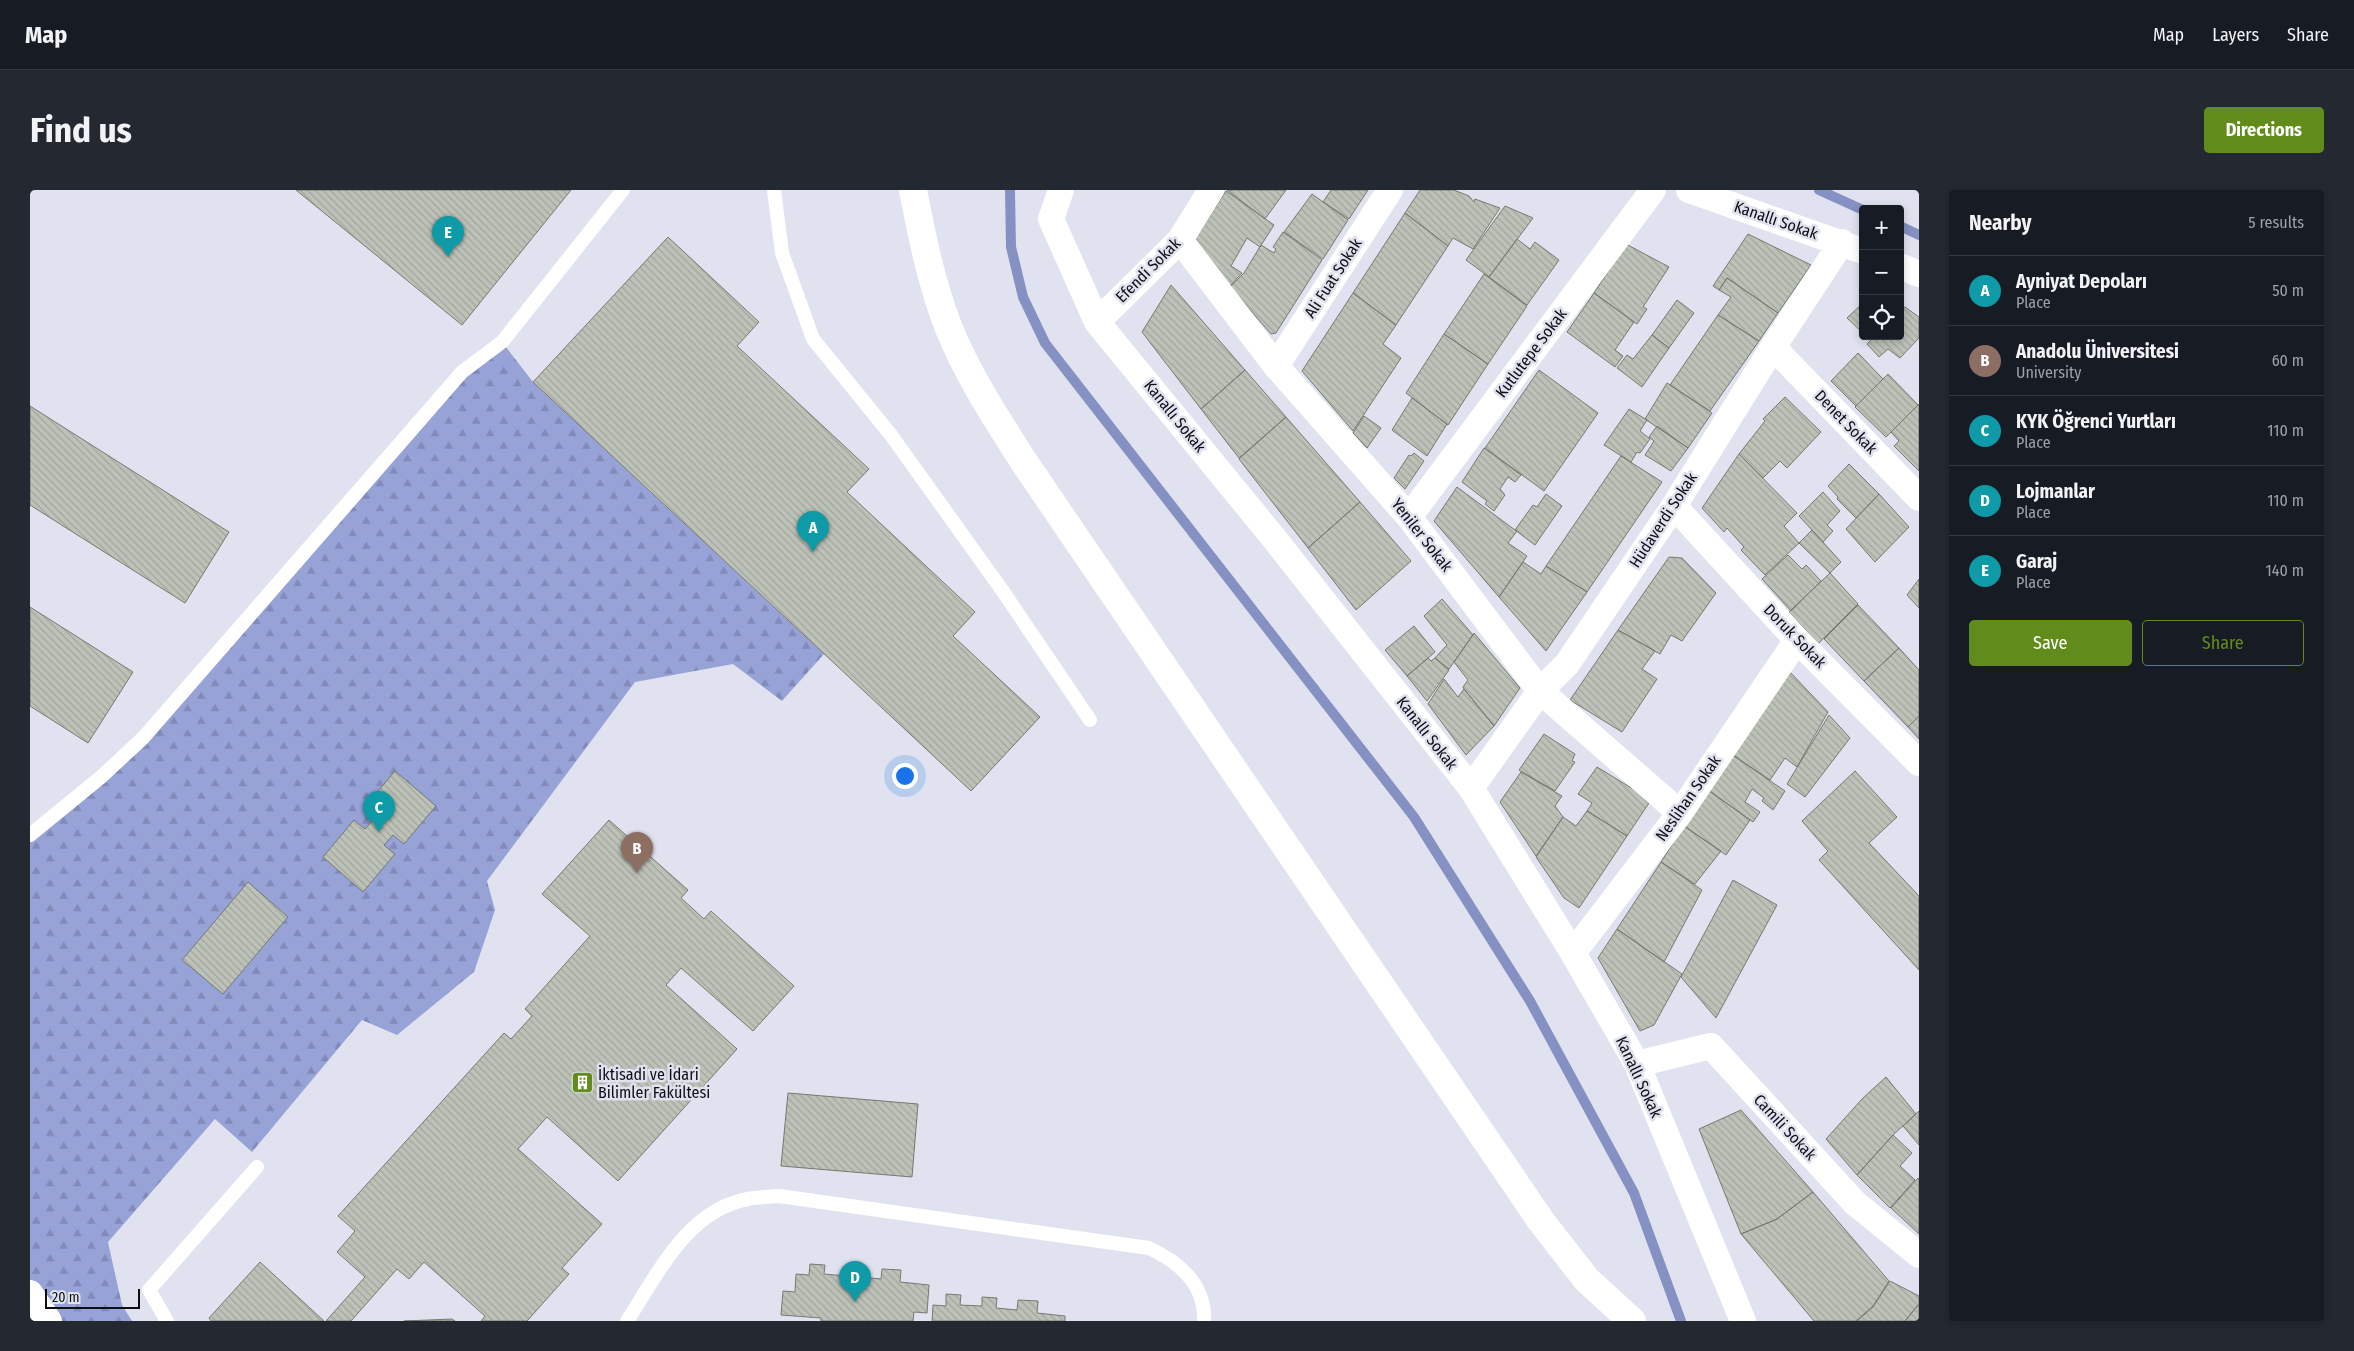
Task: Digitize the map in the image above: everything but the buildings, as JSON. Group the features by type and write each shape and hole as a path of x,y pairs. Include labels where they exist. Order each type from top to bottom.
{"main road":[{"path":"913,190 926,252 948,326 960,354 1000,424 1535,1212 1587,1280 1632,1321"}],"street":[{"name":"Kanallı Sokak","path":"1061,190 1051,219 1098,322 1279,544 1471,788 1573,953 1637,1064 1743,1321"},
{"name":"Efendi Sokak","path":"1098,322 1180,240 1211,190"},
{"name":"Ali Fuat Sokak","path":"1276,366 1390,190"},
{"name":"Kutlutepe Sokak","path":"1409,517 1653,190"},
{"name":"Kanallı Sokak","path":"1689,190 1852,246"},
{"name":"Yeniler Sokak","path":"1180,240 1276,366 1409,517 1540,692 1680,813"},
{"name":"Hüdaverdi Sokak","path":"1471,788 1540,692 1567,664 1674,506 1773,346 1852,246"},
{"path":"1904,268 1919,274"},
{"name":"Denet Sokak","path":"1773,346 1919,498"},
{"name":"Doruk Sokak","path":"1674,506 1797,640 1919,763"},
{"name":"Neslihan Sokak","path":"1573,953 1680,813 1797,640"},
{"name":"Camili Sokak","path":"1637,1064 1711,1046 1855,1203 1919,1255"},
{"path":"30,1293 49,1321"}],"lane":[{"path":"30,835 101,777 143,738 462,372 502,342 623,190"},
{"path":"774,190 782,253 813,339 891,435 1002,590 1090,720"},
{"path":"167,1321 149,1290 257,1167"},
{"path":"627,1321 672,1252 691,1228 717,1209 747,1199 779,1196 1149,1248 1169,1257 1186,1272 1198,1291 1205,1312 1204,1321"}],"green space":[{"path":"502,342 533,382 824,654 782,701 733,664 635,682 487,881 495,910 474,972 397,1035 362,1020 252,1152 215,1119 108,1242 122,1305 132,1321 53,1321 30,1283 30,835 101,777 462,372"}],"waterway":[{"path":"1010,190 1011,247 1023,297 1045,343 1414,817 1530,1001 1634,1193 1681,1321"},
{"path":"1819,190 1859,208"},
{"path":"1904,228 1919,235"}],"place":[{"name":"Garaj","path":"448,257"},
{"name":"Ayniyat Depoları","path":"813,552"},
{"name":"KYK Öğrenci Yurtları","path":"379,832"},
{"name":"Anadolu Üniversitesi","path":"637,873"},
{"name":"İktisadi ve İdari Bilimler Fakültesi","path":"582,1083"},
{"name":"Lojmanlar","path":"855,1302"}]}
